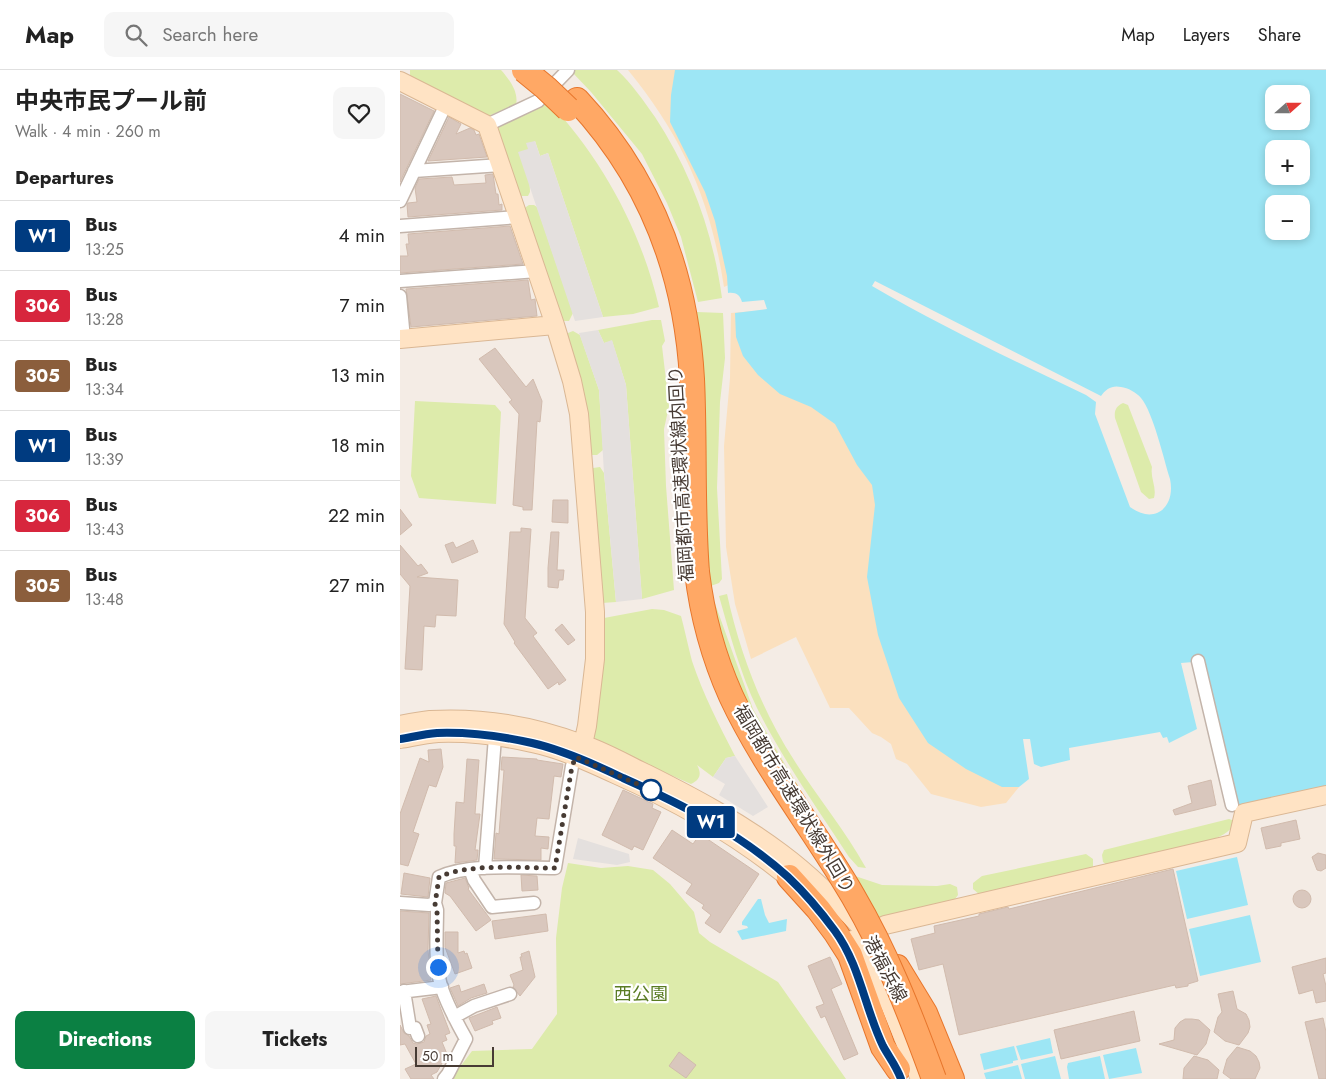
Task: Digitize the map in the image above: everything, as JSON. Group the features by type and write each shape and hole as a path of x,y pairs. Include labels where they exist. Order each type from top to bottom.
{"highway":[{"path":"524,70 546,88 573,104"},
{"path":"546,70 573,104"},
{"name":"福岡都市高速環状線外回り","path":"573,104 623,182 664,259 684,316 684,378 693,508 691,573 699,589 710,635 730,694 770,766 853,896 878,943 916,1029 934,1079"},
{"name":"福岡都市高速環状線内回り","path":"691,573 697,639 718,700 738,740 841,903 867,950 904,1034 920,1079"},
{"path":"789,877 818,909 850,955 883,1046 900,1074"},
{"path":"870,942 872,1001 900,1074"},
{"path":"870,942 925,1013 952,1079"}],"street":[{"path":"400,76 404,70"},
{"path":"487,124 538,101 568,70"},
{"path":"400,81 487,124 572,381 579,414 595,612 595,659 587,726 572,766 555,868 470,869 450,872 439,877 435,904 437,910 438,967 442,987 454,1017 466,1039 444,1079"},
{"path":"400,201 446,104"},
{"path":"414,171 501,166"},
{"path":"400,226 518,217"},
{"path":"400,281 537,272"},
{"path":"400,296 402,339 555,325"},
{"path":"1198,661 1232,805"},
{"name":"港福浜線","path":"400,725 429,720 496,722 547,733 744,842 870,942 890,1005 920,1079"},
{"name":"港福浜線","path":"400,739 437,733 495,737 531,743 557,750 579,751 685,794 750,832 780,852 838,902 870,942 901,998 934,1079"},
{"path":"485,868 495,737"},
{"path":"870,942 885,925 1237,843 1244,813 1326,795"},
{"path":"470,869 474,880 492,907 534,903"},
{"path":"400,903 435,904"},
{"path":"418,1036 415,1028 410,1028 402,991 442,987"},
{"path":"454,1017 474,1006 510,994"}],"green space":[{"path":"410,70 501,70 515,91 516,105 488,116 410,78"},
{"path":"574,70 617,70 655,117 679,159 699,203 713,250 722,298 698,302 681,237 667,203 642,154 572,72"},
{"path":"547,100 585,146 617,196 642,250 659,307 633,314 603,317 548,153 540,156 535,141 528,149 530,192 528,196 520,196 496,129 498,126"},
{"path":"529,205 537,207 573,313 569,321 561,321 523,209"},
{"path":"697,312 723,313 725,358 720,402 717,488 722,579 719,583 708,587 702,503 706,480 706,431 702,415 703,374"},
{"path":"661,320 665,341 662,346 669,406 664,429 666,486 674,590 642,599 626,385 612,341 604,343 598,330"},
{"path":"573,331 580,335 599,390 603,450 597,455 591,455 565,338 568,333"},
{"path":"415,401 495,405 501,412 496,504 419,498 411,476"},
{"path":"1123,403 1128,405 1152,467 1155,490 1154,498 1149,499 1141,492 1115,418 1116,409"},
{"path":"600,467 604,473 616,602 602,603 590,471 593,468"},
{"path":"727,594 745,659 771,721 794,760 866,868 858,867 849,857 789,765 757,708 731,639 719,596"},
{"path":"713,598 753,709 848,867 764,744 724,653"},
{"path":"652,609 664,610 681,616 696,673 735,756 726,758 713,777 697,765 699,776 691,784 596,742 591,736 600,623 604,618"},
{"path":"1229,819 1235,821 1232,827 1214,839 1107,865 1103,862 1102,855 1104,850"},
{"path":"1086,854 1093,859 1093,868 980,895 973,889 973,883 982,876"},
{"name":"西公園","path":"568,863 601,868 628,866 653,870 670,884 694,912 699,933 710,942 778,982 846,1079 451,1079 472,1051 532,1049 557,1014 556,938 562,888"},
{"path":"849,874 882,885 937,886 950,884 957,887 958,895 955,899 876,919"}],"sand":[{"path":"628,70 690,70 850,379 969,767 1019,787 1006,803 981,807 931,794 907,764 896,759 891,744 872,733 849,708 830,708 796,637 751,659 735,604 726,547 724,446 730,378 731,313 768,310 768,301 735,282 724,287 711,227 692,172 664,120"}],"shaded area":[{"path":"535,141 540,156 548,153 603,317 575,321 518,152 528,149 526,143"},
{"path":"598,330 604,343 612,340 626,385 642,599 616,602 604,473 599,390 579,333"},
{"path":"735,756 768,807 753,816 719,795 725,784 713,777 726,758"},
{"path":"578,838 629,854 630,862 617,865 573,859"}],"water":[{"path":"675,70 1326,70 1326,787 1237,808 1202,656 1193,658 1193,662 1181,663 1197,729 1169,743 1167,737 1163,738 1160,732 1069,748 1070,760 1041,767 1034,764 1030,739 1023,739 1029,779 1019,787 1002,787 966,769 928,743 899,698 878,635 867,577 875,505 872,485 857,465 835,424 811,407 780,394 758,375 743,356 736,337 735,313 767,309 764,300 742,302 737,295 728,293 727,276 715,221 705,192 670,122 671,95","holes":["875,281 1101,396 1112,387 1126,388 1137,394 1150,414 1170,479 1170,498 1166,505 1155,514 1139,512 1130,507 1095,414 1096,402 1086,395 898,301 872,286"]},
{"path":"1237,857 1248,905 1187,919 1176,871"},
{"path":"758,899 761,899 769,923 787,919 786,931 742,940 737,931 748,928 742,925 742,922"},
{"path":"1250,915 1261,962 1200,976 1189,929"},
{"path":"1050,1038 1053,1053 1021,1060 1016,1046"},
{"path":"1014,1046 1018,1060 984,1070 980,1054"},
{"path":"1136,1048 1142,1073 1109,1079 1103,1055"},
{"path":"1055,1056 1061,1079 1025,1079 1021,1064"},
{"path":"1100,1056 1105,1079 1069,1079 1068,1063"},
{"path":"1018,1065 1022,1079 986,1079 984,1073"}],"building":[{"path":"400,94 434,111 400,182"},
{"path":"449,117 461,124 456,134 470,128 474,130 476,135 479,134 487,157 428,161"},
{"path":"493,174 496,194 498,194 499,205 502,204 502,210 408,217 408,203 417,202 415,188 419,179 452,177 454,185 486,183 485,175"},
{"path":"510,226 523,264 400,273 400,256 408,256 406,244 409,244 408,234"},
{"path":"528,280 531,300 535,299 537,316 411,327 406,289"},
{"path":"495,348 526,387 533,379 542,401 540,422 537,421 532,510 523,510 523,507 513,505 519,414 509,402 512,400 479,359"},
{"path":"553,500 568,500 568,523 552,522"},
{"path":"400,509 412,525 400,535"},
{"path":"521,528 531,529 525,618 537,633 533,636 566,680 559,685 558,682 548,689 514,643 504,624 510,532 521,532"},
{"path":"551,532 559,532 557,570 564,570 563,580 559,580 558,588 548,587"},
{"path":"473,540 478,552 452,563 445,545 453,542 456,548"},
{"path":"400,545 418,566 421,564 428,573 417,577 458,580 456,616 436,615 435,627 424,626 422,670 405,669 410,586 400,574"},
{"path":"562,624 575,640 568,645 555,630"},
{"path":"441,749 443,767 436,787 429,785 413,832 419,834 408,866 400,864 400,814 420,758 429,762 428,750"},
{"path":"502,757 537,759 563,764 561,777 554,776 549,819 537,818 535,836 549,837 548,849 541,848 541,860 494,859 496,833 499,834 504,770 501,770"},
{"path":"467,759 479,760 475,814 480,814 475,850 478,850 477,860 455,863 456,802 464,803"},
{"path":"1211,780 1216,805 1175,815 1173,810 1192,803 1188,786"},
{"path":"623,790 653,804 652,808 661,812 643,850 634,846 632,850 602,835"},
{"path":"1296,820 1300,839 1281,843 1281,846 1266,849 1261,828"},
{"path":"672,830 693,844 700,834 759,874 720,933 705,923 711,915 702,908 704,905 686,893 692,884 653,858"},
{"path":"1318,853 1326,855 1326,868 1321,871 1317,870 1312,857"},
{"path":"1173,869 1198,981 1188,984 1188,986 1176,988 1175,985 959,1035 943,964 919,970 911,939 935,933 934,926"},
{"path":"404,873 430,878 428,897 401,894"},
{"path":"521,875 537,876 538,890 522,891"},
{"path":"465,878 468,889 491,920 476,931 450,896 445,893 446,883"},
{"path":"1302,890 1308,893 1311,899 1308,905 1302,908 1296,905 1293,899 1296,893"},
{"path":"400,911 429,913 428,950 431,980 400,984"},
{"path":"546,914 548,931 495,939 492,921"},
{"path":"445,932 458,932 458,953 464,951 465,954 467,953 472,968 455,974 445,947"},
{"path":"529,951 535,977 520,996 513,987 510,975 523,970 520,957 522,957 521,954"},
{"path":"830,957 842,984 831,989 858,1054 844,1060 825,1016 821,1018 816,1007 824,1004 808,966"},
{"path":"1326,958 1326,973 1323,974 1326,986 1326,1001 1316,1003 1313,990 1299,994 1292,967"},
{"path":"484,984 487,993 471,998 458,1006 450,988 459,985 461,992"},
{"path":"1233,991 1237,1009 1246,1014 1250,1027 1239,1045 1225,1041 1214,1032 1218,1017 1222,1012 1218,994"},
{"path":"436,996 450,1033 445,1035 447,1040 442,1042 447,1054 437,1072 431,1075 434,1079 411,1079 405,1069 416,1064 405,1044 400,1045 400,1025 413,1043 424,1042 426,1036 430,1034 427,1025 431,1024 422,999"},
{"path":"497,1007 501,1018 492,1021 493,1024 475,1031 469,1018"},
{"path":"1134,1011 1140,1041 1061,1059 1054,1030"},
{"path":"1323,1018 1326,1032 1326,1079 1319,1079 1305,1022"},
{"path":"1185,1019 1199,1020 1210,1030 1206,1044 1197,1055 1159,1044 1174,1040 1175,1028"},
{"path":"1237,1047 1250,1051 1256,1056 1260,1068 1255,1079 1231,1079 1223,1073 1227,1059"},
{"path":"679,1052 696,1065 686,1078 669,1066"},
{"path":"1194,1056 1208,1060 1219,1070 1217,1079 1183,1079 1184,1068"}],"bus line":[{"name":"W1","path":"400,739 437,733 471,734 531,743 557,750 649,789 744,842 789,877 818,909 836,933 850,955 883,1046 898,1069 901,1079"}],"route":[{"path":"438,967 437,910 435,904 439,877 450,872 470,869 555,868 572,766 576,757 651,790"}]}
